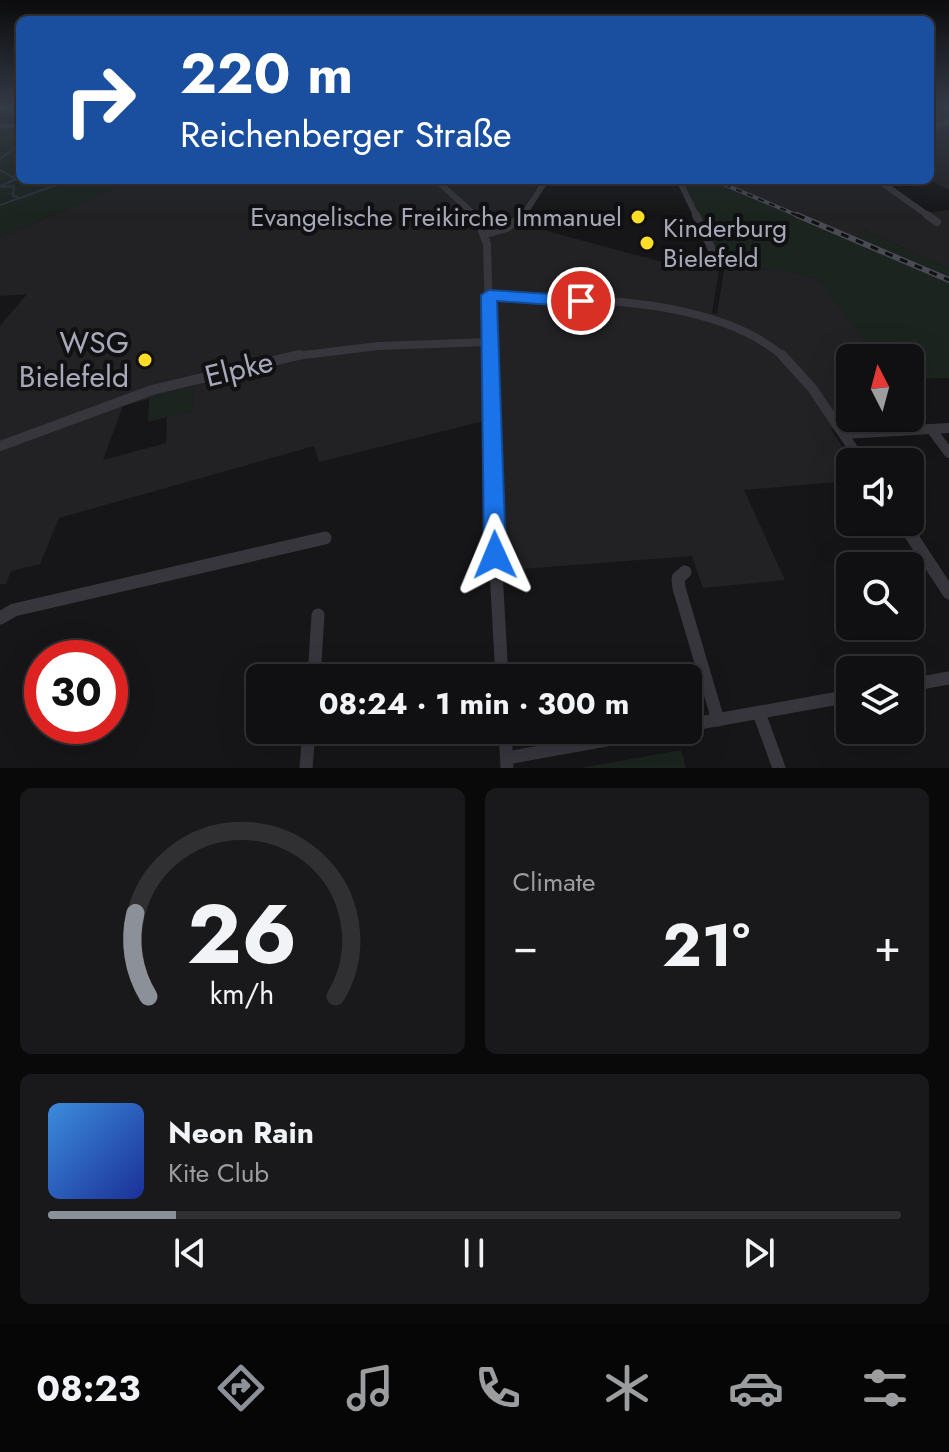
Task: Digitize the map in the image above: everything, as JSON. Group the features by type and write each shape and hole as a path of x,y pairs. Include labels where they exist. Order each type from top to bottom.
{"street":[{"path":"441,184 473,212 486,234 501,664"},
{"path":"486,234 502,232 519,220 543,184"},
{"path":"681,184 713,252 724,264"},
{"path":"884,184 937,222"},
{"path":"489,295 608,304 733,326 775,349 794,366 853,448"},
{"name":"Elpke","path":"0,446 104,405 272,360 348,349 489,342"},
{"path":"844,434 949,428"},
{"path":"931,429 949,453"},
{"path":"911,536 949,593"},
{"path":"0,618 14,610 325,538"},
{"path":"685,572 678,578 679,588 718,720"},
{"path":"315,664 318,615"},
{"path":"924,682 949,678"},
{"path":"702,723 836,699"},
{"path":"759,713 779,768"},
{"path":"306,768 308,744"},
{"path":"507,763 596,744"}],"shaded area":[{"path":"0,144 16,144 16,184 126,184 0,237"},
{"path":"934,144 949,144 949,190 934,182"},
{"path":"126,184 539,184 525,206 510,221 695,271 719,270 712,313 717,314 724,270 782,269 820,280 867,344 836,344 836,429 831,429 843,448 836,448 836,482 744,490 785,580 703,588 692,556 507,570 500,417 319,462 314,446 59,518 40,564 11,571 6,584 0,584 0,326 27,294 0,296 0,237","holes":["193,387 194,410 167,417 166,443 103,460 123,406"]},
{"path":"684,184 718,184 949,283 949,378 924,379 924,344 867,344 820,280 782,269 724,270 733,268 733,264 715,248"},
{"path":"717,184 887,184 924,213 949,210 949,268 864,230 857,237 949,276 949,285"},
{"path":"864,230 949,268 949,276 857,237"},
{"path":"193,386 194,410 148,422 149,399"},
{"path":"681,750 686,768 581,768"}],"waterway":[{"path":"0,159 16,147"},
{"path":"0,170 16,179 0,186"},
{"path":"0,205 59,184"},
{"path":"2,187 14,186 13,196 18,197"}],"railway":[{"path":"723,184 801,217"},
{"path":"797,215 949,280"}],"place":[{"name":"Evangelische Freikirche Immanuel","path":"638,217"},
{"name":"Kinderburg Bielefeld","path":"647,243"},
{"name":"WSG Bielefeld","path":"145,360"}],"route":[{"path":"495,555 489,295 581,301"}]}
